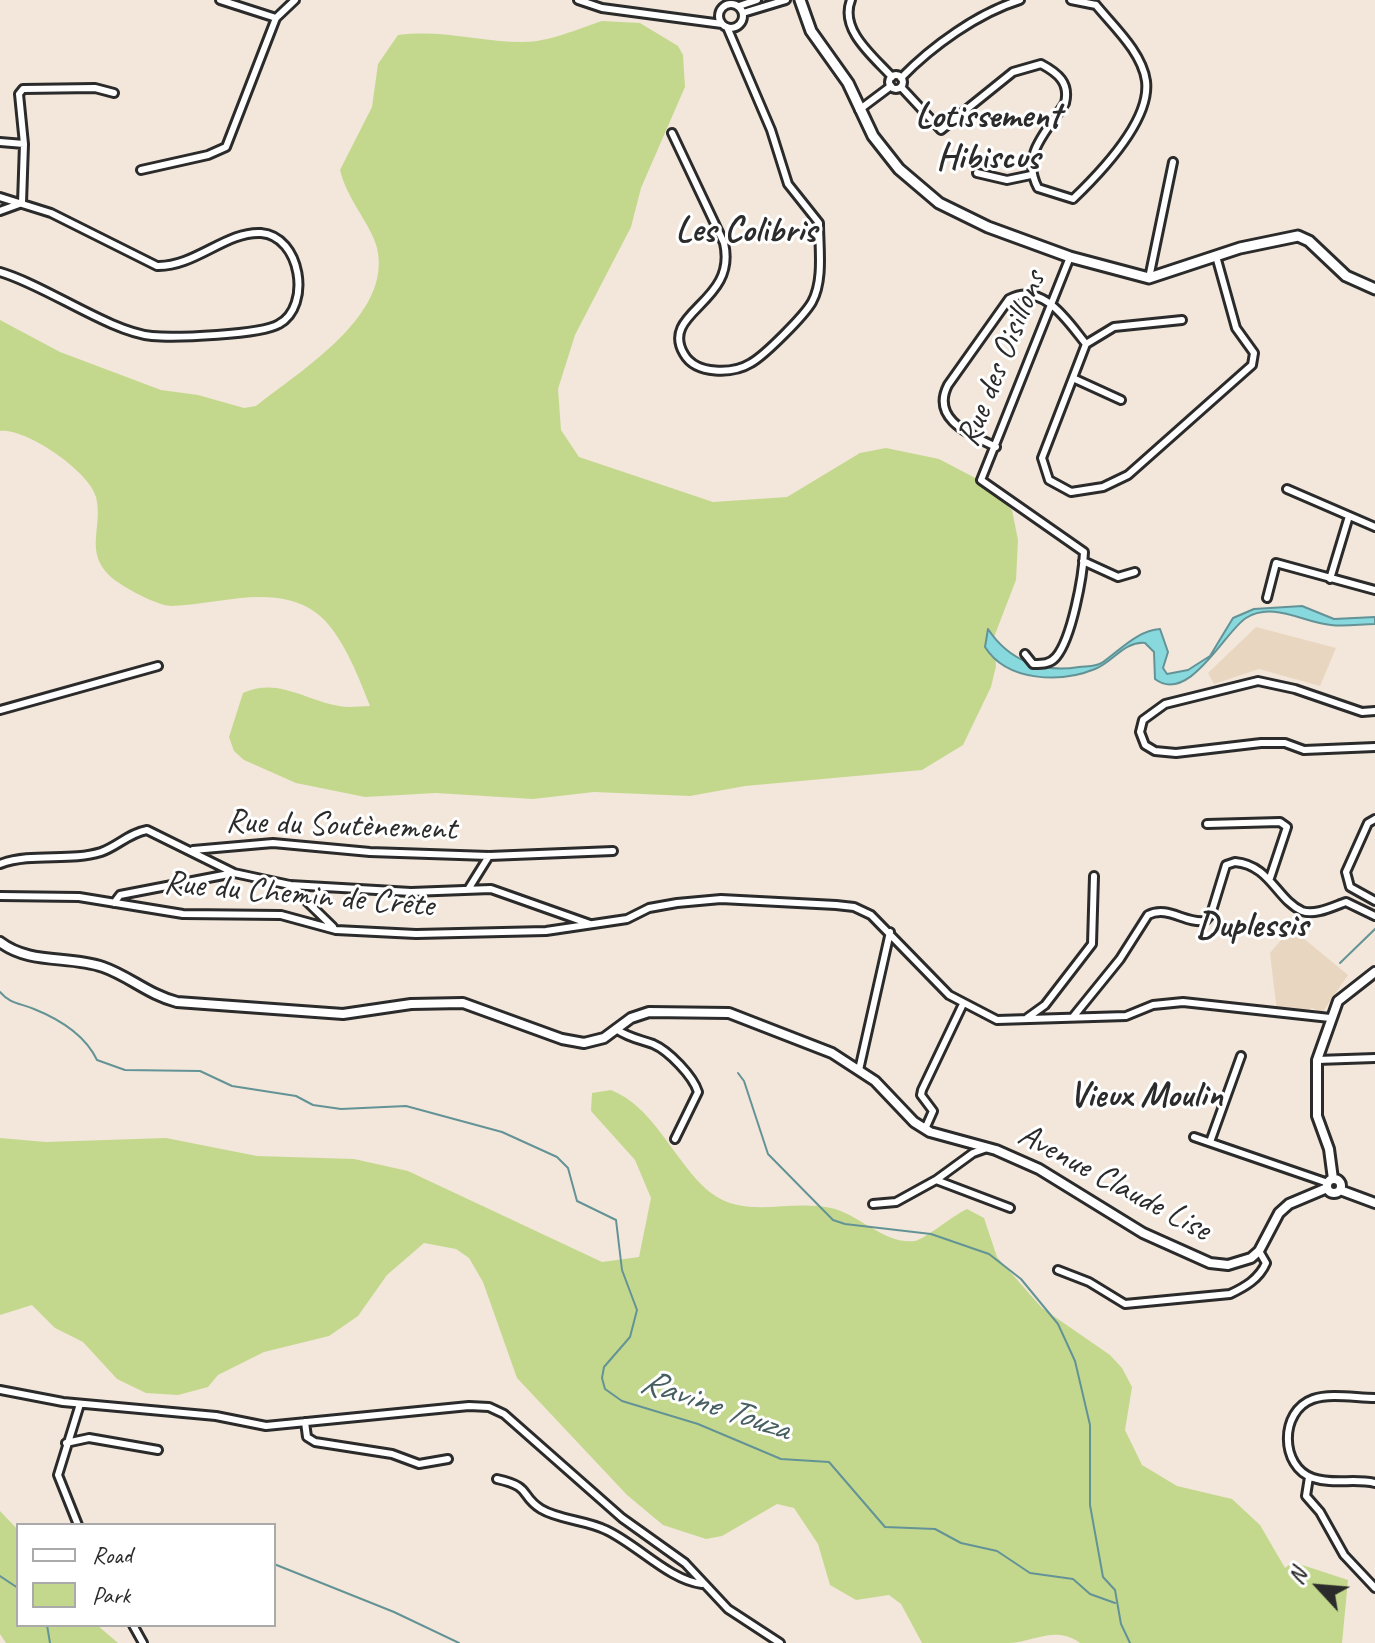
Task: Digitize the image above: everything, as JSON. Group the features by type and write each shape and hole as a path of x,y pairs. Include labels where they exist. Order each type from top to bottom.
{"main road":[{"path":"800,0 811,31 848,83 873,136 899,169 939,203 988,227 1070,257 1149,278 1216,256 1298,236 1309,241 1346,276 1375,289"}],"street":[{"path":"220,0 276,18"},
{"path":"141,170 208,155 226,147 276,18 295,0"},
{"path":"578,0 602,8 738,26"},
{"path":"672,133 728,257 723,279 685,319 680,341 684,355 700,367 720,371 740,368 756,360 811,304 817,288 819,223 788,184 771,130 724,26 720,0"},
{"path":"737,49 741,10 757,0"},
{"path":"702,22 729,2 741,10 786,0"},
{"path":"851,0 849,20 856,36 892,77 901,78"},
{"path":"901,87 901,78 917,62 997,7 1020,0"},
{"path":"859,110 891,86 901,87 941,130 1013,72 1041,64 1063,79 1067,93 1030,159 1031,175 1038,188 1073,199 1097,176 1138,116 1146,80 1133,51 1096,2 1071,0"},
{"path":"891,86 892,77"},
{"path":"22,203 24,144 19,94 23,89 95,88 114,93"},
{"path":"0,142 24,144"},
{"path":"1149,278 1173,162"},
{"path":"977,173 1007,180 1031,175"},
{"path":"0,197 51,213 157,266 176,266 246,236 261,233 275,237 293,257 297,297 292,312 279,325 249,332 150,336 0,272"},
{"path":"0,211 22,203"},
{"path":"1182,320 1114,327 1086,344 1042,458 1045,474 1054,485 1078,493 1103,487 1128,475 1252,365 1254,353 1236,328 1216,256"},
{"name":"Rue des Oisillons","path":"1070,257 981,480 1081,547 1083,561"},
{"path":"996,447 950,420 944,406 944,392 1009,299 1025,295 1052,302 1086,344"},
{"path":"1075,379 1121,400"},
{"path":"1287,489 1375,527"},
{"path":"1330,579 1349,516"},
{"path":"1025,654 1033,664 1048,664 1057,656 1069,629 1083,561 1118,577 1135,572"},
{"path":"1267,598 1276,563 1375,590"},
{"path":"0,710 158,666"},
{"path":"1375,711 1362,712 1295,689 1258,681 1165,704 1143,720 1140,732 1145,745 1155,751 1176,753 1261,743 1285,743 1304,750 1375,747"},
{"path":"1375,819 1368,823 1346,872 1350,887 1375,901"},
{"path":"1207,824 1280,822 1287,827 1288,835 1270,878"},
{"path":"0,864 18,858 101,852 134,832 147,830 193,850 234,873 290,885 411,892 469,888 512,894 593,925"},
{"name":"Rue du Soutènement","path":"193,850 273,843 370,852 489,856 613,851"},
{"path":"469,888 489,856"},
{"path":"1073,1017 1120,959 1148,915 1163,911 1198,922 1205,921 1211,914 1226,865 1235,862 1270,878 1301,911 1312,912 1346,902 1375,916"},
{"path":"114,903 120,895 234,873"},
{"path":"1024,1020 1045,1005 1092,944 1094,876"},
{"path":"290,885 336,930"},
{"name":"Rue du Chemin de Crête","path":"0,896 79,897 183,914 281,915 336,930 430,934 546,931 627,919 649,908 721,899 854,907 871,915 963,1004"},
{"path":"859,1070 890,932"},
{"name":"Avenue Claude Lise","path":"0,942 30,956 105,967 152,994 177,1002 343,1014 411,1004 463,1003 574,1041 604,1038 631,1018 649,1012 729,1013 832,1053 888,1092 914,1122 925,1129 987,1148 1039,1169 1143,1233 1210,1263 1228,1265 1251,1258 1259,1251"},
{"path":"1375,972 1338,1001 1317,1060 1317,1116 1329,1149 1329,1184 1335,1194 1340,1190 1375,1203"},
{"path":"925,1129 933,1111 921,1095 922,1090 963,1004 997,1020 1126,1016 1153,1005 1183,1002 1330,1018"},
{"path":"616,1029 632,1041 655,1045 694,1080 698,1092 675,1139"},
{"path":"1210,1142 1241,1056"},
{"path":"1317,1060 1375,1058"},
{"path":"1194,1137 1329,1184"},
{"path":"873,1204 896,1202 936,1180 973,1153 987,1148"},
{"path":"936,1180 1010,1208"},
{"path":"1058,1270 1089,1282 1125,1304 1230,1294 1246,1287 1263,1271 1266,1263 1259,1251 1279,1213 1289,1204 1329,1184"},
{"path":"0,1390 80,1404 216,1416 266,1426 469,1406 489,1407 513,1422 622,1518 685,1563 728,1609 780,1643"},
{"path":"1375,1398 1322,1398 1300,1407 1291,1422 1287,1444 1296,1465 1309,1477 1375,1483"},
{"path":"77,1523 58,1475 80,1404"},
{"path":"305,1422 307,1437 315,1442 392,1454 419,1464 448,1459"},
{"path":"66,1443 89,1438 158,1450"},
{"path":"1309,1477 1306,1496 1320,1512 1344,1555 1375,1588"},
{"path":"497,1479 519,1484 544,1510 608,1531 641,1548 677,1578 702,1584"},
{"path":"1366,1481 1375,1491"}],"shaded area":[{"path":"1256,627 1336,648 1320,686 1259,669 1214,684 1208,673"},
{"path":"1291,928 1348,975 1322,1013 1312,1008 1301,1014 1277,1012 1270,953"}],"green space":[{"path":"602,21 640,23 678,46 683,55 685,87 641,188 631,227 575,335 558,389 561,430 579,457 713,502 787,497 860,453 886,448 939,459 981,481 1012,510 1018,540 1016,580 994,637 996,666 991,687 963,745 922,770 745,786 690,796 594,792 533,799 436,793 365,797 296,783 244,760 234,751 229,737 243,693 268,687 279,688 339,706 370,706 341,642 324,620 299,603 264,597 172,606 135,592 105,571 96,551 96,497 82,475 40,444 25,436 0,431 0,320 60,352 161,390 198,395 244,408 256,406 339,339 371,296 378,273 377,248 340,170 372,107 378,64 398,35 430,34 533,41"},
{"path":"611,1090 625,1097 650,1119 703,1186 732,1204 831,1208 904,1241 919,1239 967,1209 984,1218 997,1257 1042,1308 1110,1355 1122,1368 1132,1387 1125,1430 1142,1465 1177,1486 1232,1499 1260,1525 1285,1568 1293,1562 1348,1580 1342,1643 1080,1643 1062,1635 1053,1635 1009,1643 922,1643 901,1604 889,1595 856,1600 830,1585 818,1544 794,1508 777,1504 722,1536 706,1539 663,1525 627,1495 517,1378 483,1282 469,1258 456,1249 424,1243 387,1275 358,1316 329,1336 264,1352 218,1375 208,1387 178,1395 146,1393 117,1379 83,1342 55,1328 32,1305 0,1315 0,1138 46,1142 166,1138 257,1156 354,1159 408,1171 602,1262 639,1257 651,1198 635,1160 591,1111 592,1093"},
{"path":"0,1511 16,1528 16,1627 99,1627 118,1643 6,1643 0,1634"}],"water":[{"path":"1302,606 1334,619 1375,617 1375,624 1336,626 1278,612 1256,613 1237,625 1205,663 1193,675 1181,682 1168,684 1155,679 1154,652 1145,643 1131,645 1095,669 1081,674 1051,677 1021,673 1007,667 985,647 988,629 1016,657 1039,666 1092,666 1101,664 1137,636 1160,629 1168,652 1163,668 1167,674 1188,670 1210,656 1233,618 1254,609"}],"waterway":[{"path":"1340,963 1375,929"},
{"name":"Ravine Touza","path":"0,992 11,1001 62,1023 86,1043 97,1060 125,1070 200,1071 232,1086 296,1096 313,1105 341,1109 406,1106 502,1132 557,1157 568,1168 577,1201 616,1220 622,1270 637,1310 630,1337 604,1367 602,1378 605,1389 622,1401 698,1424 781,1459 829,1462 885,1527 935,1529 961,1543 997,1551 1030,1573 1073,1579 1090,1594 1115,1603"},
{"path":"738,1073 744,1081 768,1154 833,1220 931,1234 989,1254 1021,1279 1058,1324 1075,1361 1090,1425 1090,1505 1103,1577 1115,1590 1121,1624 1130,1643"},
{"path":"276,1565 394,1612 459,1643"},
{"path":"0,1576 16,1587"},
{"path":"47,1627 50,1643"}],"district":[{"name":"Lotissement Hibiscus","path":"988,138"},
{"name":"Les Colibris","path":"746,232"},
{"name":"Duplessis","path":"1252,927"},
{"name":"Vieux Moulin","path":"1146,1097"}]}
